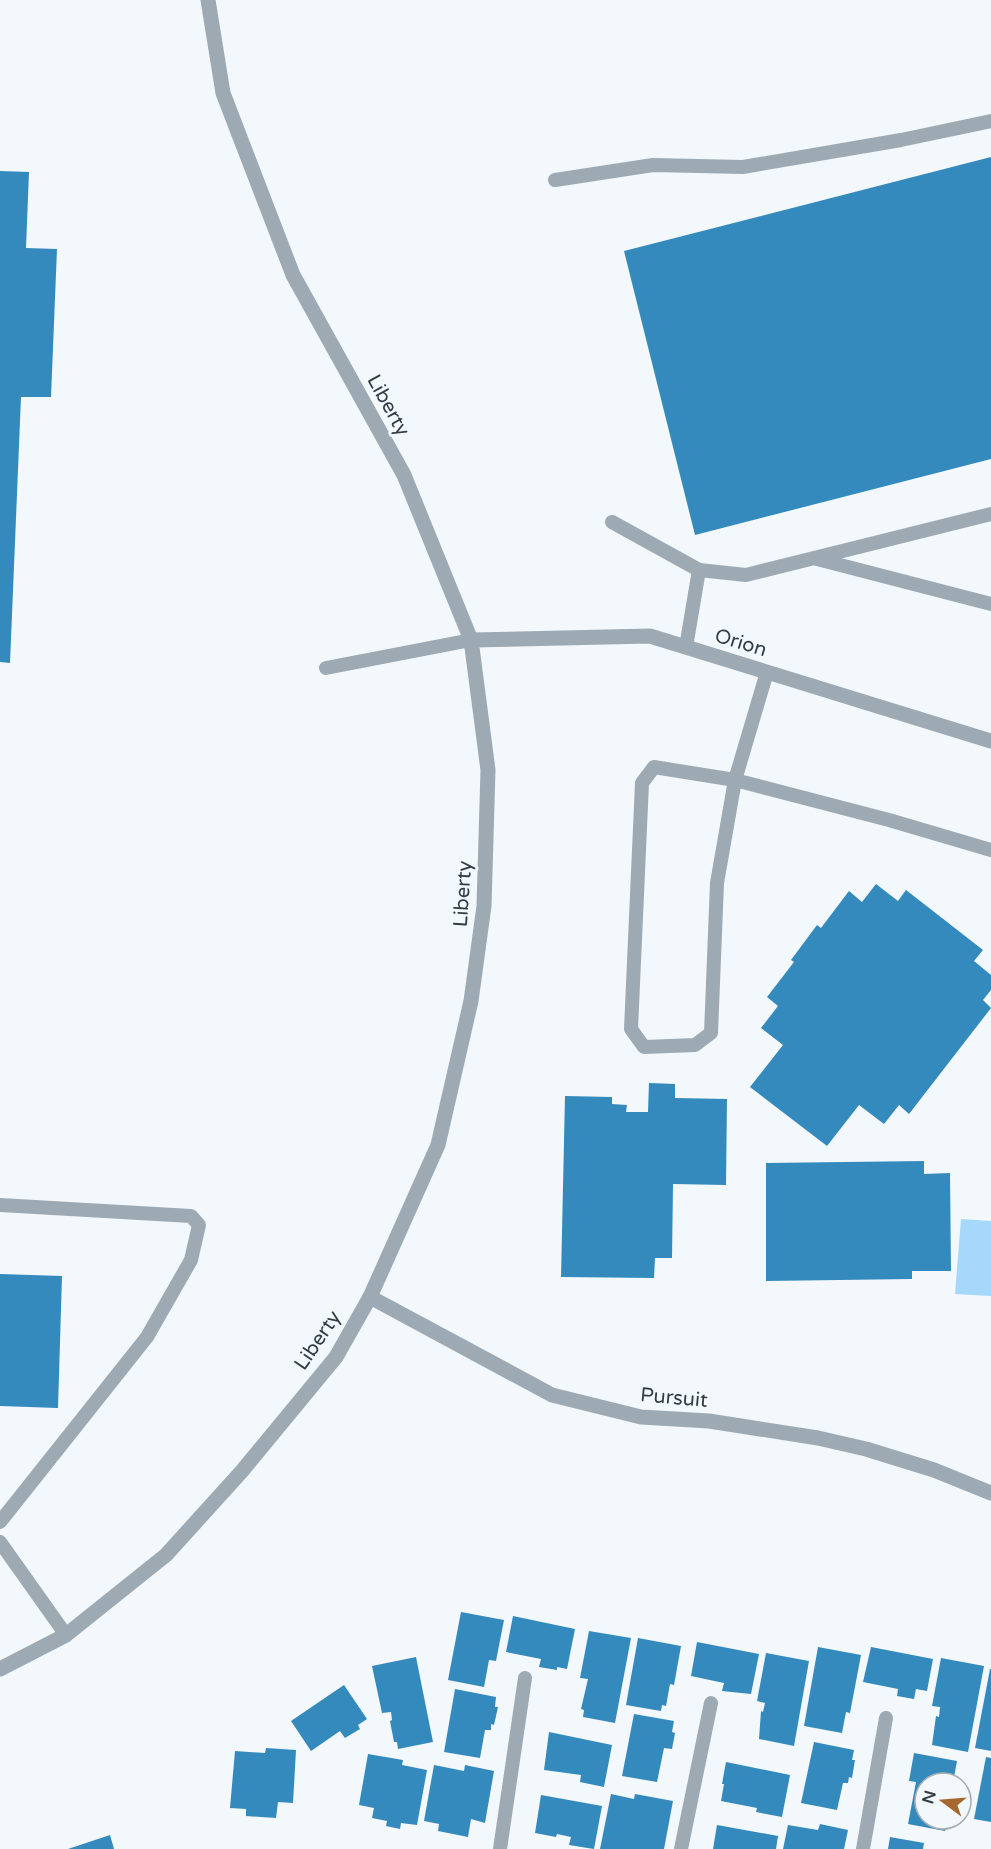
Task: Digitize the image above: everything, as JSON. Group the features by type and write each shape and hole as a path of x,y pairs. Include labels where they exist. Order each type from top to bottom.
{"street":[{"name":"Liberty","path":"0,1669 66,1635 166,1555 242,1471 336,1357 370,1298 438,1145 471,1001 484,906 488,770 471,640 404,475 293,275 223,93 208,0"},
{"name":"Orion","path":"471,640 650,636 991,741"},
{"name":"Pursuit","path":"370,1298 552,1395 641,1417 709,1421 818,1438 866,1449 934,1470 991,1493"}],"lane":[{"path":"555,180 652,165 743,167 991,122"},
{"path":"612,522 699,570 746,575 991,514"},
{"path":"815,558 991,604"},
{"path":"686,647 699,570"},
{"path":"326,668 471,640"},
{"path":"767,672 735,780 717,883 711,1033 695,1045 644,1047 631,1029 642,783 654,767 735,780 878,817 991,850"},
{"path":"0,1205 191,1216 199,1225 191,1260 147,1337 0,1522"},
{"path":"0,1542 66,1635"},
{"path":"500,1849 525,1678"},
{"path":"681,1849 711,1703"},
{"path":"863,1849 886,1718"}],"shaded area":[{"path":"961,1219 991,1221 991,1296 955,1294"}],"building":[{"path":"991,157 991,459 695,535 624,251"},
{"path":"0,171 29,172 26,248 57,249 51,397 21,397 10,663 0,662"},
{"path":"876,884 898,901 906,890 983,950 974,961 991,975 991,990 983,1000 991,1008 909,1114 899,1105 884,1124 859,1105 827,1146 750,1087 783,1045 761,1028 778,1006 767,997 794,962 791,960 817,925 821,928 849,891 862,902"},
{"path":"649,1083 675,1084 675,1098 727,1099 726,1185 673,1184 672,1258 655,1258 654,1278 561,1277 565,1096 612,1097 612,1104 627,1105 626,1112 648,1112"},
{"path":"924,1161 924,1174 950,1173 951,1271 912,1271 912,1279 766,1281 766,1163"},
{"path":"0,1274 62,1276 58,1408 0,1406"},
{"path":"461,1612 504,1620 496,1661 489,1660 484,1687 448,1680"},
{"path":"513,1616 575,1629 567,1669 539,1667 541,1659 506,1652"},
{"path":"589,1631 631,1638 615,1723 583,1717 584,1710 581,1709 588,1679 580,1678"},
{"path":"638,1638 681,1646 674,1685 670,1684 666,1706 662,1705 661,1711 626,1705"},
{"path":"697,1642 759,1654 751,1694 722,1691 724,1683 691,1676"},
{"path":"818,1647 861,1655 850,1713 846,1712 842,1733 804,1726"},
{"path":"871,1647 933,1659 927,1691 916,1689 914,1699 897,1696 898,1689 863,1682"},
{"path":"766,1653 809,1661 794,1746 759,1739 761,1711 763,1712 765,1703 757,1701"},
{"path":"416,1657 433,1742 398,1749 397,1742 394,1742 390,1721 392,1720 391,1712 382,1713 372,1666"},
{"path":"941,1658 984,1666 968,1752 932,1745 936,1716 939,1717 940,1707 932,1706"},
{"path":"991,1669 991,1751 975,1748"},
{"path":"344,1685 367,1719 358,1725 360,1729 345,1738 340,1731 311,1751 291,1721"},
{"path":"455,1689 496,1697 495,1707 498,1707 494,1725 491,1724 491,1730 485,1730 480,1758 444,1752"},
{"path":"634,1714 674,1721 672,1732 675,1733 672,1749 664,1748 657,1782 622,1776"},
{"path":"549,1732 612,1745 604,1787 580,1782 581,1775 544,1770"},
{"path":"814,1742 854,1750 852,1778 849,1777 848,1783 843,1783 837,1810 801,1803"},
{"path":"266,1748 296,1750 293,1803 278,1802 276,1818 246,1816 246,1809 230,1808 235,1751 265,1753"},
{"path":"914,1753 957,1761 955,1771 913,1771 913,1782 909,1781"},
{"path":"368,1754 403,1760 402,1765 427,1770 417,1825 401,1823 400,1829 386,1826 387,1821 372,1818 374,1808 359,1805"},
{"path":"986,1757 991,1758 991,1822 974,1819"},
{"path":"726,1762 790,1775 782,1817 756,1812 757,1808 721,1801"},
{"path":"434,1765 464,1771 465,1765 494,1771 485,1823 471,1819 468,1837 438,1831 439,1824 424,1821"},
{"path":"611,1794 634,1799 635,1794 673,1801 664,1849 600,1849"},
{"path":"541,1795 602,1806 594,1849 569,1845 571,1837 535,1833"},
{"path":"913,1798 913,1825 908,1824"},
{"path":"820,1824 848,1830 844,1849 783,1849 788,1825 818,1830"},
{"path":"717,1825 778,1836 776,1849 713,1849"},
{"path":"110,1835 114,1849 68,1849"},
{"path":"890,1837 924,1843 923,1849 888,1849"}]}
